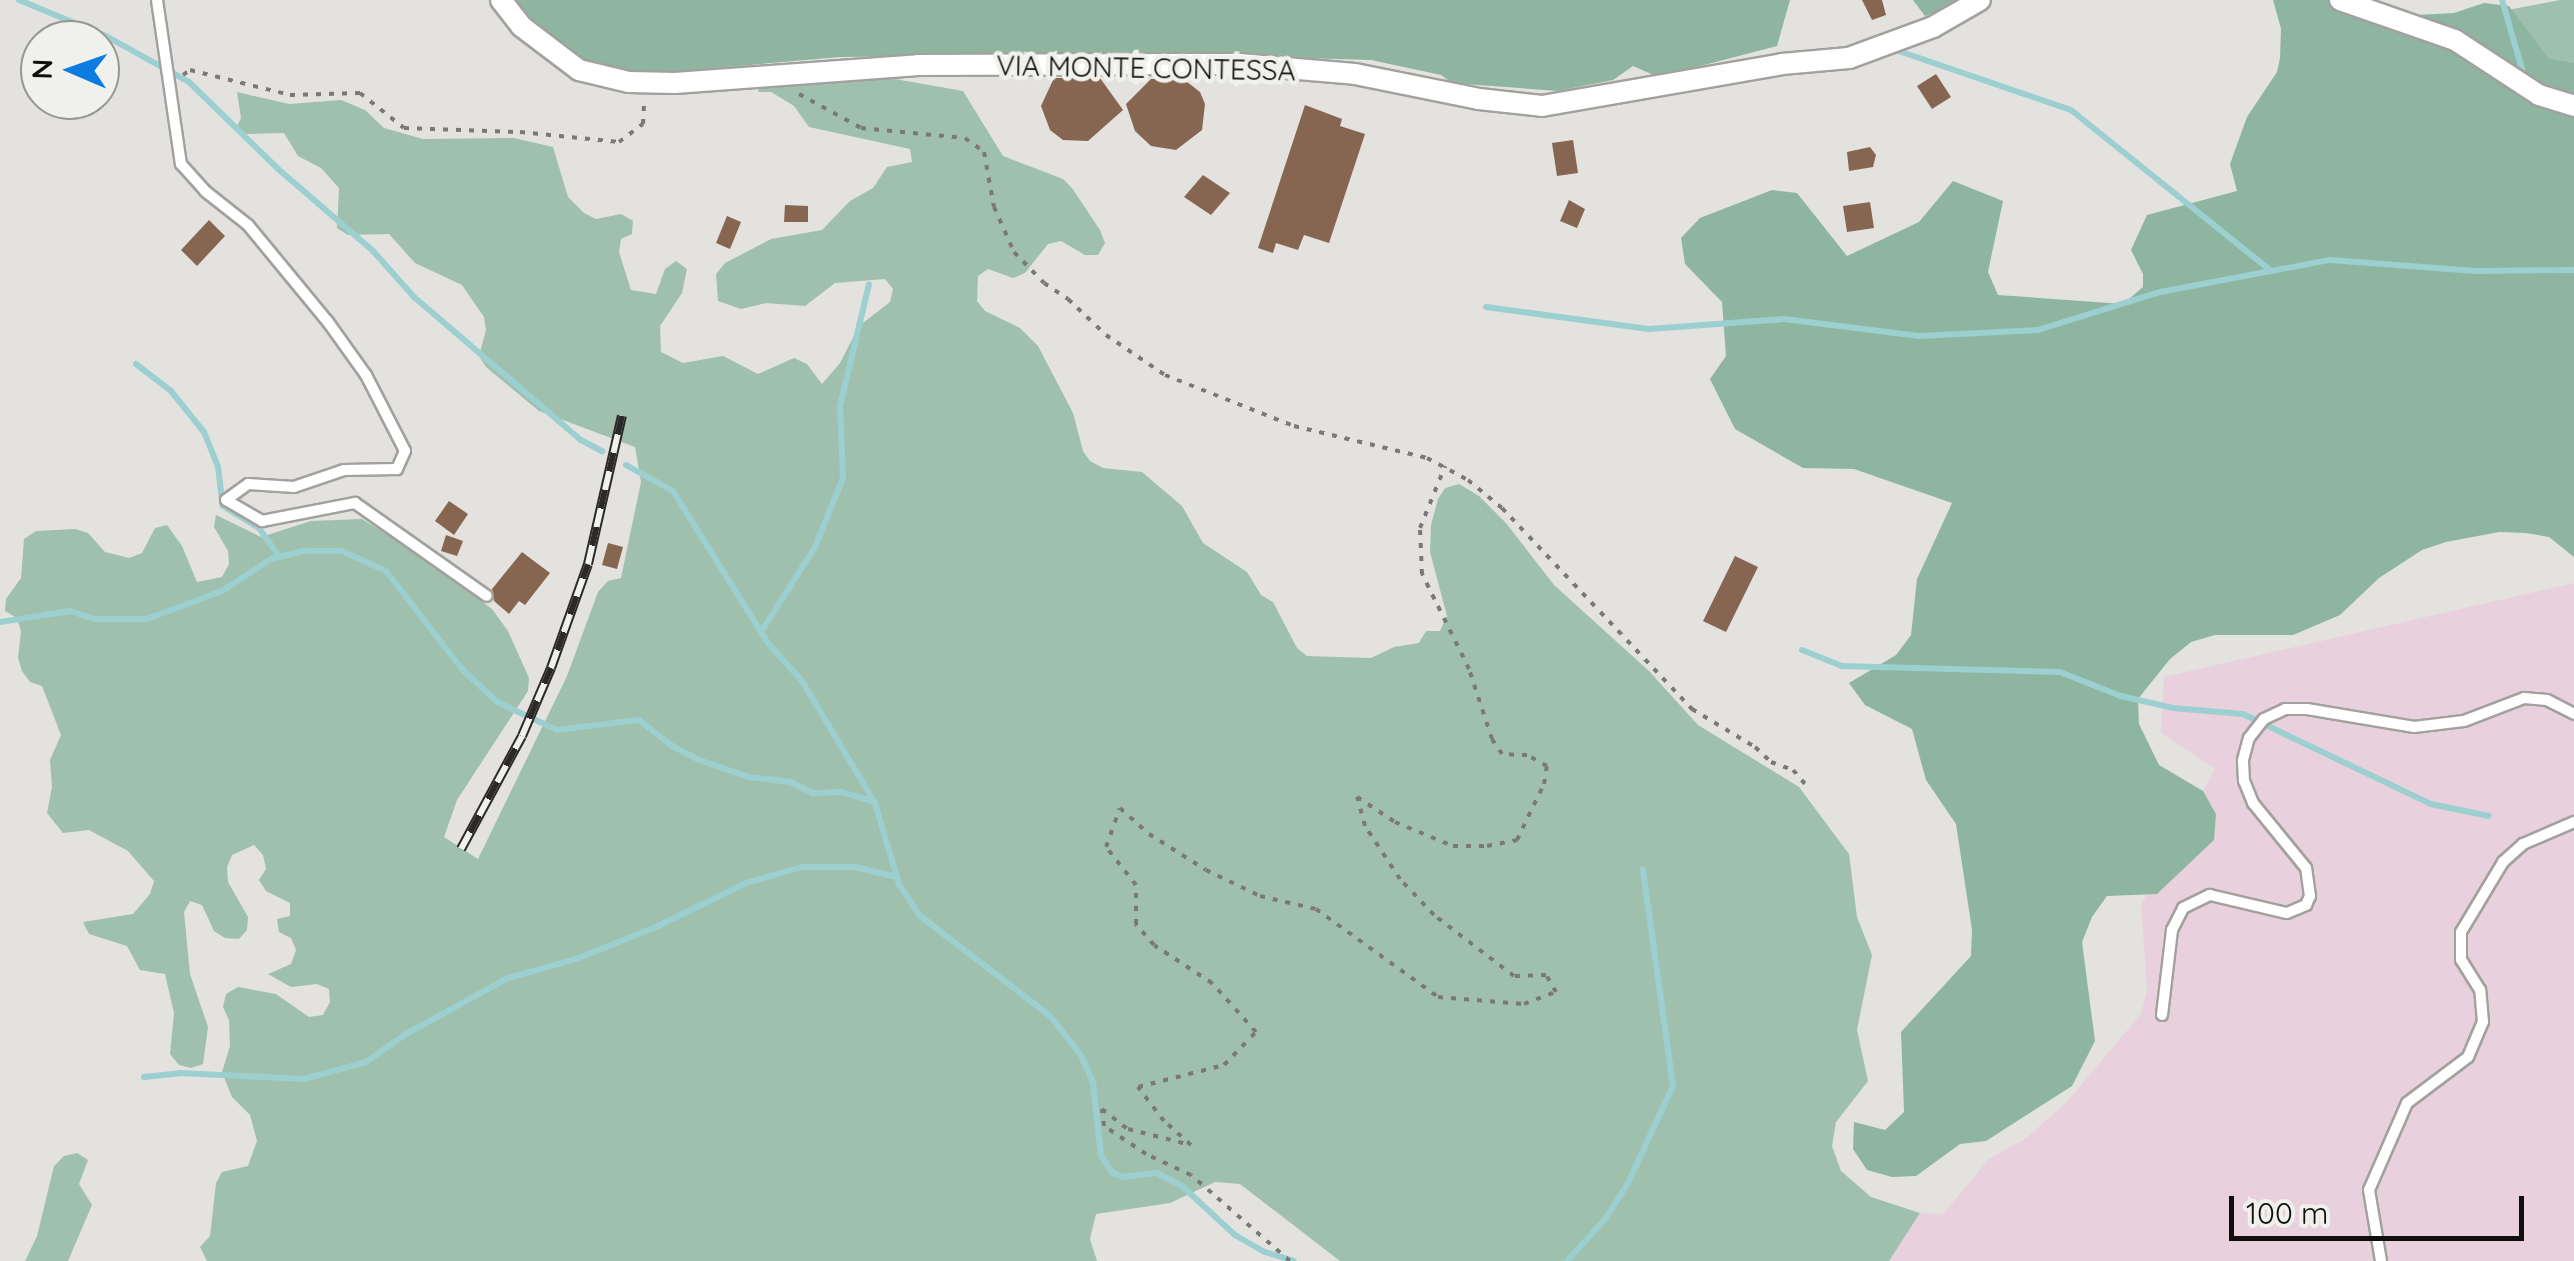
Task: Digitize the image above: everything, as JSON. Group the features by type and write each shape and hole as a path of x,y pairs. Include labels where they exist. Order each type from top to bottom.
{"street":[{"name":"VIA MONTE CONTESSA","path":"501,0 521,26 579,70 644,82 918,64 1240,64 1356,74 1479,99 1542,106 1782,64 1849,58 1933,27 1980,0"},
{"path":"2340,0 2455,40 2539,95 2574,106"}],"lane":[{"path":"157,0 181,164 206,191 248,225 328,322 366,375 380,410 405,451 396,470 344,470 294,487 248,484 226,500 262,521 355,503 487,596"},
{"path":"2162,1015 2172,930 2183,908 2210,895 2287,913 2306,906 2310,896 2306,868 2253,803 2244,781 2243,760 2249,738 2264,719 2285,709 2308,708 2414,727 2464,721 2524,698 2547,700 2574,714"},
{"path":"2381,1261 2369,1190 2407,1103 2468,1057 2483,1022 2480,990 2460,960 2460,932 2503,862 2522,844 2574,822"}],"path":[{"path":"169,88 190,70 290,96 360,94 404,128 520,132 619,142 643,124 644,82"},
{"path":"796,92 861,128 966,138 984,152 994,207 1014,252 1106,335 1165,375 1294,426 1445,466 1502,508 1692,709 1755,747 1771,762 1793,770 1806,785"},
{"path":"1290,1261 1191,1175 1146,1154 1104,1126 1102,1109 1128,1129 1190,1146 1164,1122 1138,1086 1224,1065 1256,1032 1212,982 1154,945 1136,924 1136,885 1106,847 1120,808 1149,834 1206,870 1260,896 1316,909 1438,997 1524,1004 1556,992 1546,975 1514,976 1434,915 1400,878 1364,826 1357,798 1396,822 1453,846 1487,846 1517,840 1544,784 1547,766 1527,755 1502,754 1492,739 1469,669 1422,574 1420,528 1445,466"}],"shaded area":[{"path":"2574,583 2574,1261 1889,1261 1920,1213 1943,1214 1989,1159 2026,1138 2065,1104 2141,1014 2147,989 2141,905 2215,769 2161,733 2164,677"}],"green space":[{"path":"511,0 1790,0 1777,46 1658,77 1633,66 1613,80 1558,91 1452,83 1441,75 1371,60 1142,53 840,57 646,74 579,59 547,37"},
{"path":"1913,0 1964,0 1925,16"},
{"path":"2273,0 2374,0 2415,15 2454,13 2484,3 2509,6 2549,59 2574,63 2574,557 2549,537 2526,533 2499,532 2446,542 2422,550 2379,578 2340,615 2293,635 2215,635 2191,642 2170,659 2138,699 2139,724 2159,765 2203,791 2216,814 2214,840 2157,894 2107,896 2092,917 2082,942 2095,1041 2072,1086 1986,1141 1960,1144 1916,1176 1892,1177 1867,1170 1853,1149 1854,1122 1885,1130 1904,1112 1901,1032 1971,956 1972,930 1956,824 1926,780 1912,729 1865,705 1849,683 1896,655 1911,635 1917,579 1952,503 1854,469 1803,468 1735,429 1710,379 1726,356 1722,302 1685,264 1681,238 1700,218 1772,190 1797,193 1847,256 1919,222 1953,181 2003,201 1988,272 1998,295 2123,304 2143,287 2143,274 2131,250 2147,215 2237,191 2230,164 2247,117 2277,72 2280,58 2281,29"},
{"path":"2574,0 2574,132 2471,17"},
{"path":"895,79 963,91 1003,156 1063,179 1072,188 1100,230 1105,243 1098,255 1085,255 1061,241 1048,244 1025,273 1013,278 988,269 978,276 977,301 985,311 1020,328 1038,346 1073,413 1083,451 1090,461 1103,468 1142,472 1182,506 1203,543 1247,572 1261,595 1273,602 1297,648 1307,656 1371,658 1394,647 1419,643 1426,631 1440,631 1447,616 1430,552 1431,525 1445,488 1459,484 1479,496 1506,523 1554,585 1649,671 1698,725 1799,787 1849,854 1857,917 1872,955 1857,1030 1868,1081 1836,1122 1832,1146 1841,1171 1871,1197 1920,1213 1889,1261 1340,1261 1240,1184 1215,1182 1170,1203 1096,1214 1090,1239 1097,1261 207,1261 200,1247 210,1236 216,1183 222,1172 248,1166 257,1141 250,1115 232,1097 222,1072 230,1046 229,1020 223,1007 226,994 238,987 276,994 309,1017 323,1015 330,1002 329,989 317,984 291,987 268,974 291,964 296,950 291,938 279,932 277,919 290,916 290,903 266,891 259,880 266,869 263,855 254,845 232,855 227,867 228,882 248,917 247,930 239,939 225,938 214,931 202,905 190,901 184,912 190,974 208,1027 203,1064 191,1068 179,1065 170,1054 174,1013 165,974 140,970 127,946 89,934 83,922 133,914 150,894 154,881 128,851 89,830 63,833 47,813 52,787 50,760 61,735 42,686 30,682 22,671 18,658 21,631 17,618 5,611 6,599 21,578 24,539 36,531 75,529 88,533 105,552 129,558 142,553 155,528 167,525 182,546 197,582 222,577 229,564 228,551 214,527 216,515 261,537 311,521 362,519 406,546 492,609 508,631 529,678 528,691 457,800 444,837 478,859 567,676 598,592 608,581 621,578 641,482 635,447 539,411 486,367 479,356 486,330 484,317 462,285 415,263 389,234 348,235 337,228 339,188 321,168 298,156 284,133 247,134 235,130 241,118 237,92 289,104 341,100 365,110 384,128 423,139 514,138 553,147 568,197 584,213 596,219 621,214 633,221 632,234 621,239 619,252 631,290 656,294 665,269 676,261 687,269 682,293 660,326 661,352 683,363 723,356 758,374 794,358 807,364 822,384 840,363 859,326 890,302 893,289 885,279 835,283 805,306 766,303 741,309 718,301 716,274 725,263 771,239 822,230 850,201 873,188 887,167 912,162 910,149 809,127 794,106 771,92 759,92 756,84"},
{"path":"77,1153 88,1160 79,1184 92,1205 68,1261 25,1261 37,1236 54,1166 64,1156"}],"building":[{"path":"1862,0 1882,0 1886,15 1872,20"},
{"path":"1936,74 1951,97 1932,109 1917,86"},
{"path":"1054,78 1100,78 1123,110 1088,141 1063,140 1050,130 1041,106"},
{"path":"1182,78 1200,92 1205,104 1202,130 1176,150 1151,146 1135,131 1126,104 1151,79"},
{"path":"1305,105 1342,119 1340,126 1365,134 1329,243 1304,235 1298,250 1276,243 1273,253 1258,248"},
{"path":"1573,140 1578,173 1557,176 1552,143"},
{"path":"1870,147 1876,155 1873,167 1849,171 1847,152"},
{"path":"1203,175 1230,193 1211,215 1184,197"},
{"path":"1569,200 1585,209 1577,228 1560,221"},
{"path":"1870,202 1874,228 1847,232 1843,206"},
{"path":"785,205 808,206 808,222 784,222"},
{"path":"727,216 741,222 730,249 716,243"},
{"path":"209,220 225,236 197,266 181,250"},
{"path":"449,501 468,514 454,535 435,521"},
{"path":"446,535 463,541 457,556 441,551"},
{"path":"608,543 623,547 617,569 602,565"},
{"path":"522,552 550,573 525,605 519,601 509,614 494,601 492,589"},
{"path":"1735,556 1758,567 1726,632 1703,621"}],"waterway":[{"path":"19,0 106,36 189,82 277,168 373,251 414,297 581,440 602,451"},
{"path":"2502,0 2522,69"},
{"path":"1890,48 2071,110 2271,271"},
{"path":"1486,307 1649,329 1784,319 1919,336 2038,330 2160,292 2330,260 2476,271 2574,270"},
{"path":"763,629 815,547 843,478 840,406 869,284"},
{"path":"136,364 171,391 204,432 218,467 223,506 259,528 279,557"},
{"path":"626,465 673,491 768,643 802,681 875,803 899,884 919,915 1050,1016 1081,1055 1093,1082 1101,1156 1113,1173 1122,1177 1157,1173 1182,1186 1235,1235 1265,1252 1294,1261"},
{"path":"0,622 70,611 95,619 147,619 222,591 271,559 304,551 342,551 386,571 462,669 497,702 557,730 639,720 672,746 702,761 749,777 791,782 813,793 842,792 874,802"},
{"path":"1802,650 1842,666 2060,672 2121,696 2173,708 2243,714 2431,804 2489,816"},
{"path":"144,1077 180,1073 304,1079 366,1062 406,1034 508,978 576,959 658,926 746,883 802,867 855,867 897,877"},
{"path":"1567,1261 1606,1218 1628,1183 1673,1086 1643,869"}],"railway":[{"path":"461,849 522,736 551,668 588,564 622,416"}]}
